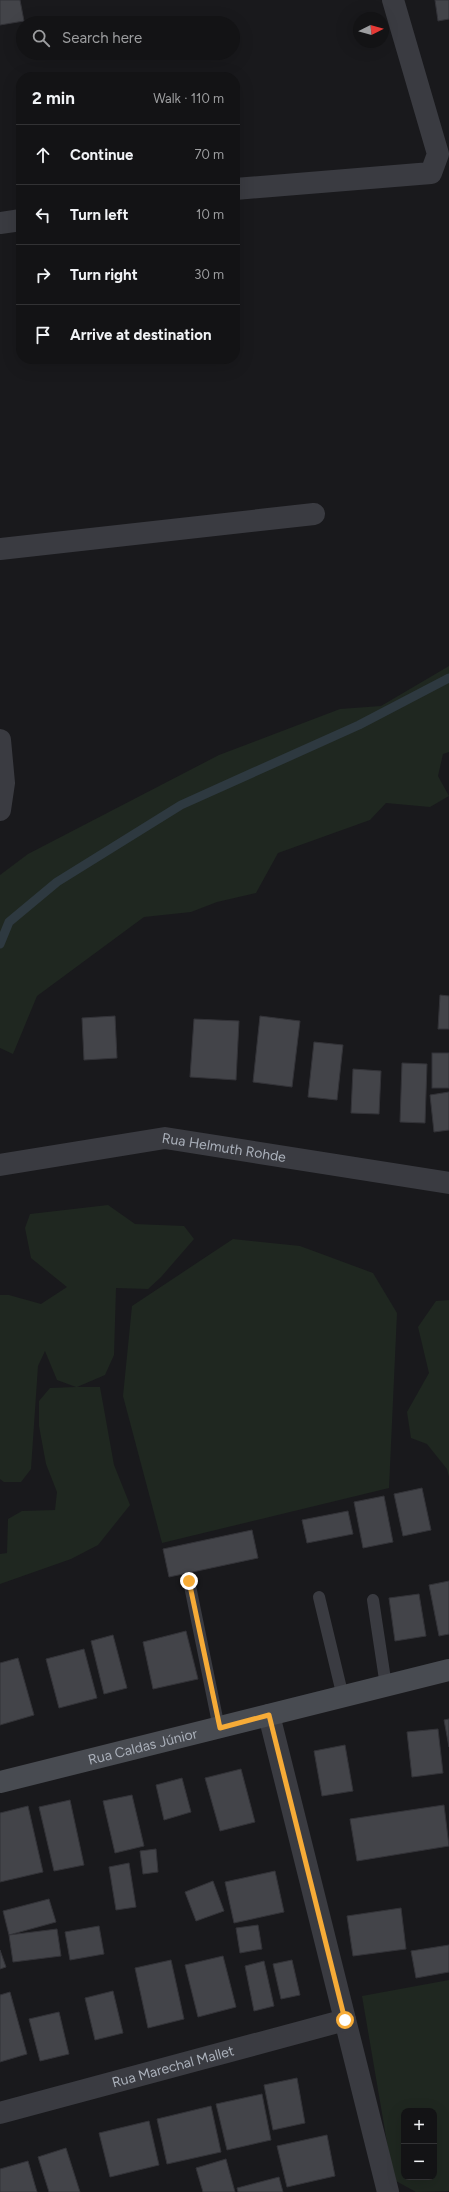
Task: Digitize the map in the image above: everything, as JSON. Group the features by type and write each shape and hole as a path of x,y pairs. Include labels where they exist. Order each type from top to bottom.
{"street":[{"path":"240,189 431,173 438,154 393,0"},
{"path":"0,223 16,221"},
{"path":"0,549 314,514"},
{"path":"0,740 4,782 0,810"},
{"name":"Rua Helmuth Rohde","path":"0,1165 165,1138 449,1183"},
{"name":"Rua Caldas Júnior","path":"0,1782 449,1670"},
{"path":"269,1715 388,2192"},
{"name":"Rua Marechal Mallet","path":"0,2113 345,2020"}],"lane":[{"path":"189,1581 220,1728"},
{"path":"319,1596 343,1697"},
{"path":"373,1600 386,1686"}],"shaded area":[{"path":"449,666 449,752 443,754 438,776 449,796 430,807 386,803 370,820 278,853 256,893 217,902 191,912 144,917 37,996 13,1054 0,1048 0,875 28,854 219,755 340,709 381,706"},
{"path":"108,1205 135,1224 184,1226 194,1239 161,1277 148,1289 116,1288 114,1355 105,1375 77,1387 100,1387 114,1465 130,1505 98,1545 71,1559 0,1584 0,1554 7,1553 8,1519 22,1511 55,1510 57,1492 46,1464 39,1426 39,1401 50,1388 76,1387 57,1380 45,1351 38,1366 31,1469 21,1482 4,1482 0,1479 0,1295 9,1295 41,1304 67,1287 31,1258 25,1228 30,1214"},
{"path":"233,1239 300,1246 373,1273 397,1313 389,1488 162,1543 123,1396 132,1306"},
{"path":"449,1300 449,1477 447,1469 427,1444 411,1438 407,1412 429,1373 418,1327 436,1301"},
{"path":"449,1980 449,2191 416,2192 396,2181 391,2166 362,1996"}],"building":[{"path":"0,0 20,0 23,16 16,16 16,22 0,25"},
{"path":"435,0 449,0 449,19 438,21"},
{"path":"440,995 449,996 449,1029 438,1029"},
{"path":"115,1016 117,1058 84,1060 82,1018"},
{"path":"260,1016 300,1021 292,1087 253,1082"},
{"path":"194,1019 239,1021 236,1080 190,1077"},
{"path":"314,1042 343,1045 337,1100 308,1097"},
{"path":"432,1053 449,1053 449,1088 432,1088"},
{"path":"402,1063 427,1064 425,1123 400,1122"},
{"path":"353,1069 381,1071 379,1114 351,1113"},
{"path":"449,1092 449,1130 434,1132 430,1095"},
{"path":"422,1488 431,1530 403,1536 394,1494"},
{"path":"384,1496 393,1542 363,1548 354,1502"},
{"path":"348,1511 353,1534 307,1543 302,1520"},
{"path":"252,1530 258,1558 169,1577 163,1549"},
{"path":"449,1581 449,1634 439,1636 429,1585"},
{"path":"419,1594 426,1636 395,1641 389,1598"},
{"path":"186,1631 198,1679 153,1689 143,1642"},
{"path":"113,1635 127,1688 104,1694 91,1641"},
{"path":"84,1649 97,1698 59,1708 46,1659"},
{"path":"18,1658 34,1715 0,1725 0,1663"},
{"path":"449,1719 449,1747 444,1720"},
{"path":"438,1729 443,1773 412,1777 407,1732"},
{"path":"345,1745 353,1791 322,1796 314,1751"},
{"path":"241,1769 255,1822 220,1831 205,1778"},
{"path":"182,1778 191,1812 164,1820 156,1785"},
{"path":"132,1795 144,1846 115,1853 103,1801"},
{"path":"70,1800 84,1865 54,1871 39,1807"},
{"path":"444,1805 449,1846 357,1861 350,1819"},
{"path":"28,1806 43,1872 0,1882 0,1813"},
{"path":"156,1849 158,1872 143,1874 140,1851"},
{"path":"129,1863 136,1907 116,1910 109,1867"},
{"path":"275,1871 284,1912 234,1923 225,1882"},
{"path":"213,1881 224,1911 196,1921 185,1892"},
{"path":"49,1899 56,1922 9,1935 3,1911"},
{"path":"401,1908 406,1949 353,1956 347,1916"},
{"path":"258,1925 262,1949 240,1953 236,1928"},
{"path":"99,1926 104,1954 70,1960 65,1932"},
{"path":"57,1929 61,1956 13,1962 9,1935"},
{"path":"449,1945 449,1972 416,1978 411,1951"},
{"path":"0,1950 6,1967 0,1969"},
{"path":"223,1956 236,2007 198,2017 185,1965"},
{"path":"171,1960 184,2019 148,2028 135,1968"},
{"path":"292,1960 300,1995 281,1999 273,1964"},
{"path":"264,1961 274,2006 254,2011 245,1966"},
{"path":"113,1991 123,2033 95,2040 85,1998"},
{"path":"10,1992 27,2054 0,2062 0,1995"},
{"path":"59,2012 69,2054 40,2061 29,2019"},
{"path":"297,2078 305,2123 273,2130 264,2085"},
{"path":"262,2094 271,2140 227,2150 216,2104"},
{"path":"211,2106 221,2152 167,2164 157,2119"},
{"path":"149,2121 159,2165 110,2177 99,2133"},
{"path":"327,2135 335,2176 287,2187 277,2146"},
{"path":"66,2148 80,2192 49,2192 38,2157"},
{"path":"226,2159 235,2192 203,2192 196,2168"},
{"path":"28,2161 37,2192 0,2192 0,2169"},
{"path":"279,2177 283,2192 238,2192 237,2188"}],"waterway":[{"path":"0,944 9,922 57,882 181,805 359,725 449,678"}],"route":[{"path":"189,1581 220,1728 269,1715 345,2020"}]}
